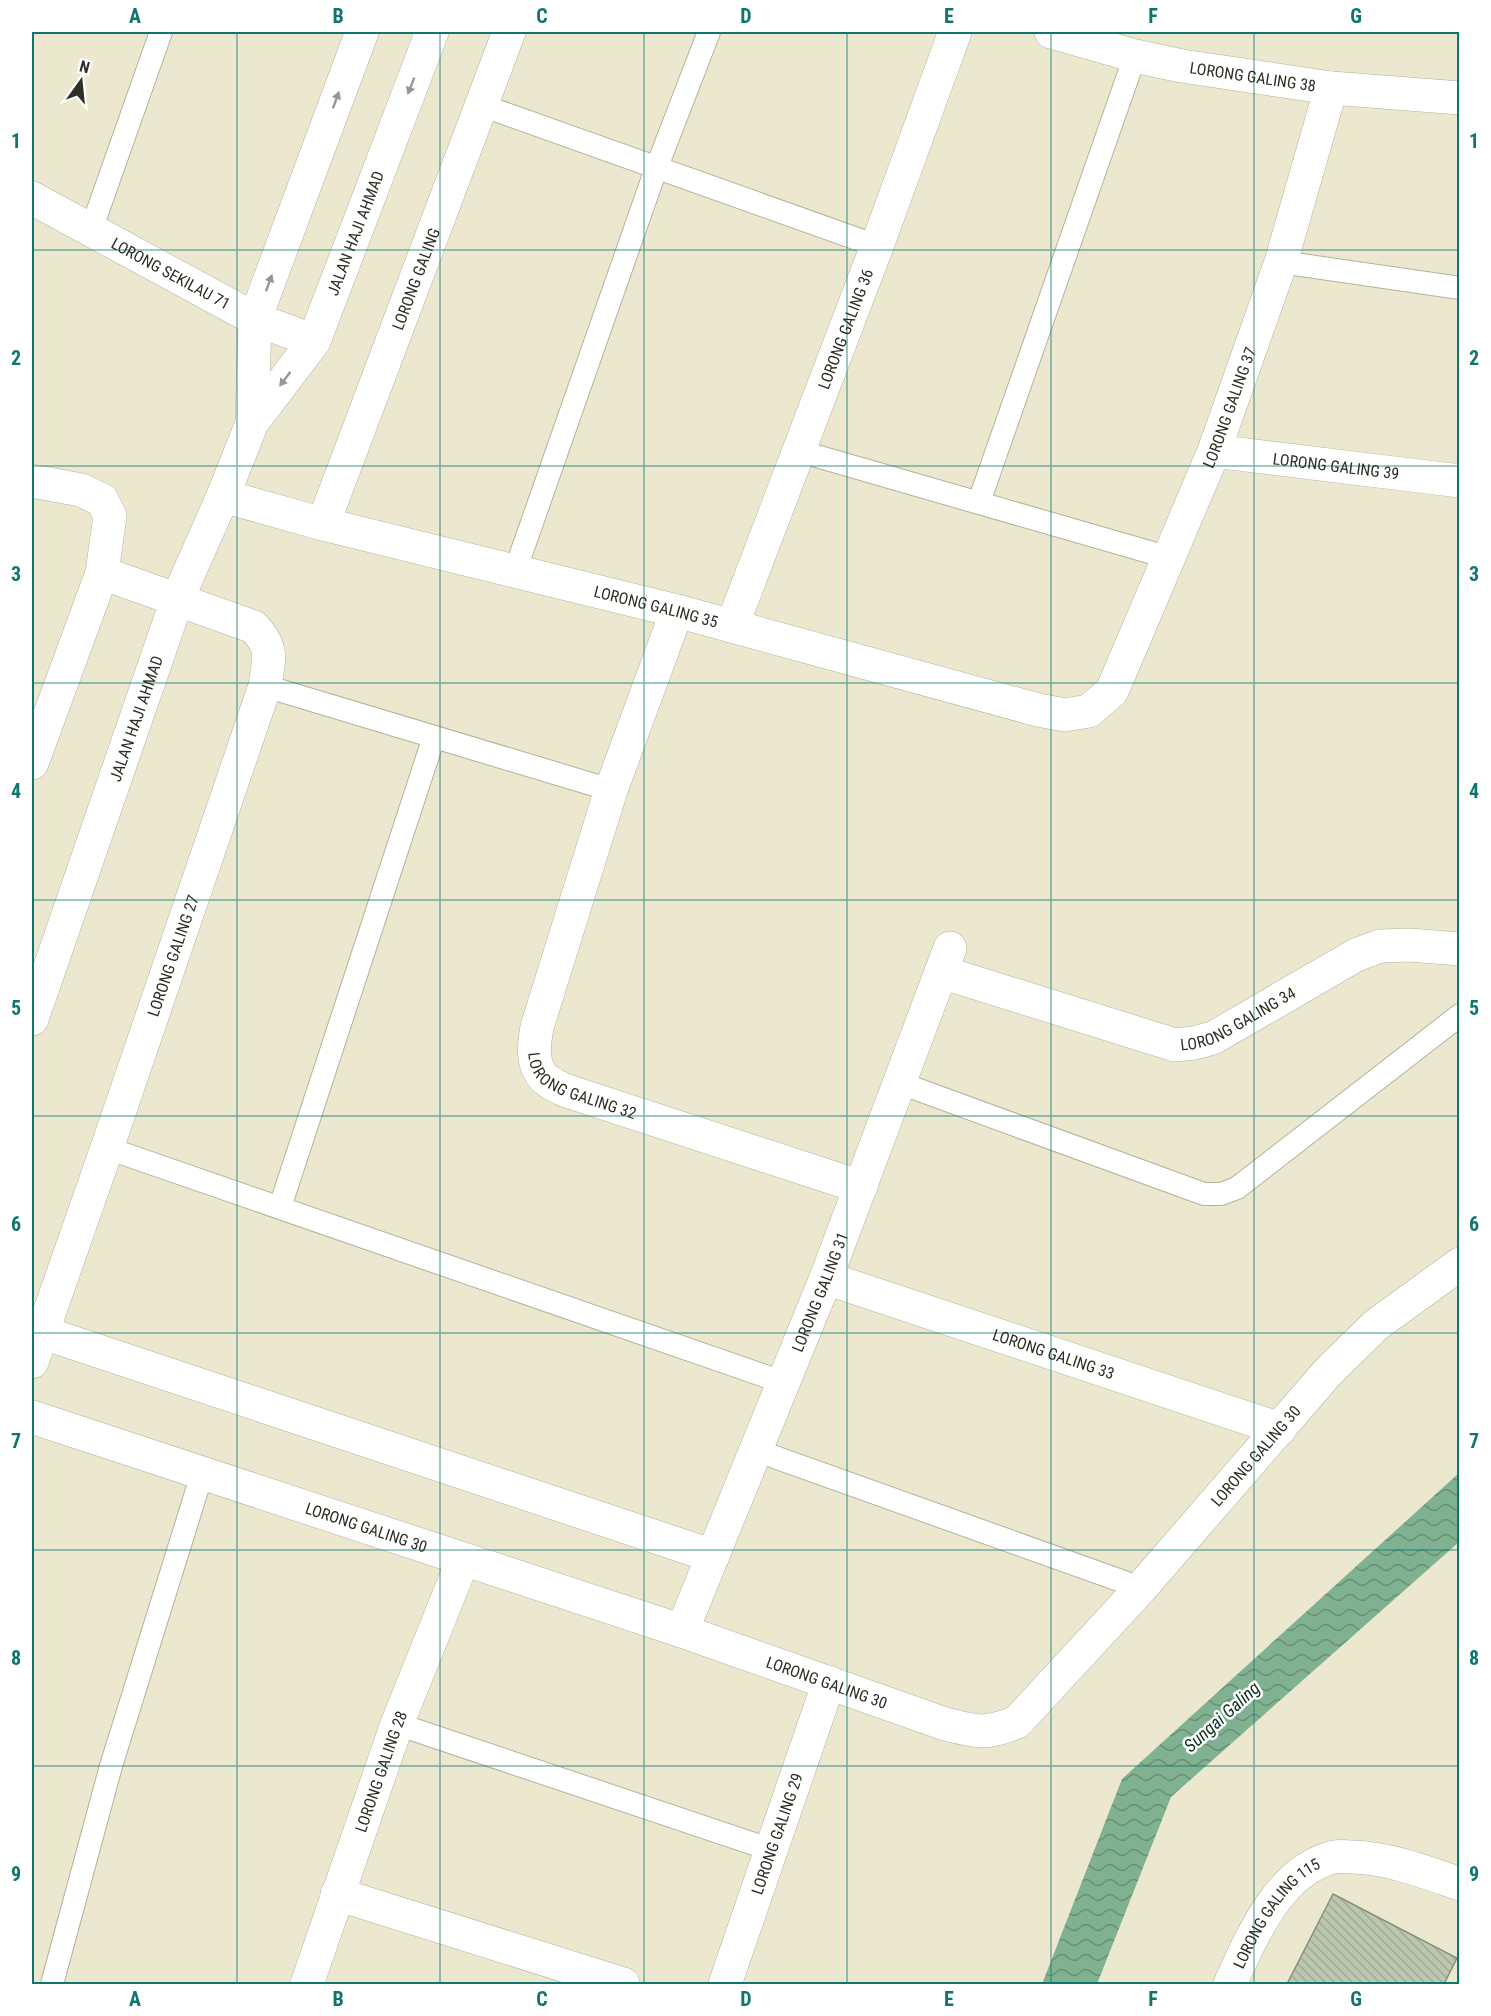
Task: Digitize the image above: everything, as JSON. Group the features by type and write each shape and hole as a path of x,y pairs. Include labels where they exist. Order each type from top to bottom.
{"street":[{"name":"JALAN HAJI AHMAD","path":"252,423 255,319 362,32"},
{"name":"JALAN HAJI AHMAD","path":"32,1019 177,600 252,423 314,341 432,32"},
{"name":"LORONG GALING","path":"323,524 509,32"},
{"name":"LORONG GALING 36","path":"732,626 877,246 955,32"},
{"name":"LORONG GALING 38","path":"1051,32 1135,56 1182,66 1331,88 1460,98"},
{"name":"LORONG GALING 37","path":"1089,711 1112,691 1214,451 1281,262 1331,88"},
{"name":"LORONG SEKILAU 71","path":"32,198 255,319 314,341"},
{"name":"LORONG GALING 39","path":"1214,451 1460,480"},
{"path":"32,481 81,490 102,500 110,516 102,573 32,763"},
{"name":"LORONG GALING 35","path":"223,496 323,524 677,611 1038,710 1065,715 1089,711"},
{"name":"LORONG GALING 27","path":"35,1341 107,1148 265,686 269,650 263,637 254,627 102,573"},
{"name":"LORONG GALING 32","path":"677,611 611,790 537,1027 534,1047 536,1064 544,1078 564,1090 861,1187"},
{"name":"LORONG GALING 34","path":"946,960 1175,1045 1213,1038 1356,955 1380,946 1409,945 1460,949"},
{"name":"LORONG GALING 31","path":"682,1631 826,1278 946,960"},
{"name":"LORONG GALING 30","path":"32,1417 682,1631 945,1724 977,1732 998,1730 1017,1722 1142,1588 1351,1348 1376,1325 1460,1264"},
{"name":"LORONG GALING 33","path":"826,1278 1280,1429"},
{"path":"35,1341 713,1556"},
{"name":"LORONG GALING 28","path":"308,1984 397,1724 463,1560"},
{"name":"LORONG GALING 29","path":"726,1984 829,1682"},
{"name":"LORONG GALING 115","path":"1230,1984 1252,1937 1286,1886 1314,1865 1336,1857 1372,1858 1421,1870 1460,1884"},
{"path":"338,1894 622,1984"}],"lane":[{"path":"91,230 161,32"},
{"path":"515,572 656,169 709,32"},
{"path":"979,502 1135,56"},
{"path":"481,105 877,246"},
{"path":"1281,262 1460,288"},
{"path":"799,451 1170,558"},
{"path":"265,686 611,790"},
{"path":"279,1207 435,737"},
{"path":"900,1083 1204,1194 1221,1194 1237,1188 1460,1015"},
{"path":"107,1148 782,1383"},
{"path":"755,1450 1142,1588"},
{"path":"52,1984 111,1766 202,1473"},
{"path":"397,1724 772,1850"}],"water":[{"name":"Sungai Galing","path":"1459,1473 1459,1542 1171,1797 1097,1984 1042,1984 1122,1779"}],"building":[{"path":"1333,1894 1457,1958 1444,1984 1287,1984"}]}
